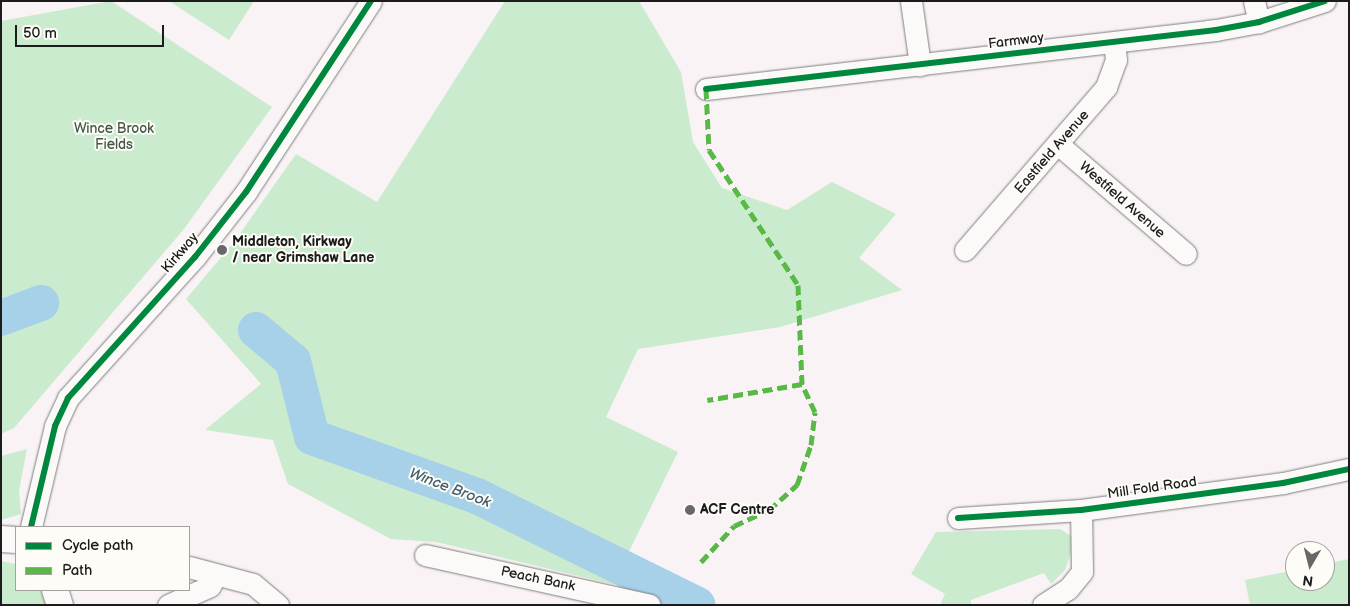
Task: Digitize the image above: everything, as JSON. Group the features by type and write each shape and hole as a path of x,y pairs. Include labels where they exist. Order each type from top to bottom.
{"main road":[{"path":"1,539 15,540"},
{"path":"55,591 60,605"}],"street":[{"name":"Kirkway","path":"30,526 55,426 68,398 195,257 246,192 371,1"},
{"path":"911,1 920,65"},
{"path":"1254,1 1259,22"},
{"name":"Farmway","path":"706,89 1114,42 1259,22 1325,1"},
{"name":"Eastfield Avenue","path":"965,250 1059,145 1106,86 1116,60 1114,42"},
{"name":"Westfield Avenue","path":"1059,145 1186,254"},
{"name":"Mill Fold Road","path":"958,518 1081,510 1283,483 1349,469"},
{"path":"1043,605 1068,589 1082,572 1081,510"},
{"name":"Peach Bank","path":"424,555 650,605"},
{"path":"190,567 253,584 278,605"},
{"path":"168,605 210,586 216,574"}],"green space":[{"name":"Wince Brook Fields","path":"111,1 272,107 184,229 14,428 1,434 1,21"},
{"path":"169,1 254,1 229,40"},
{"path":"505,1 639,1 681,72 693,142 722,188 787,210 832,182 896,214 859,258 902,290 780,327 638,349 606,417 678,452 613,584 436,542 391,539 288,484 273,440 205,430 261,384 186,299 234,242 296,154 377,202"},
{"path":"27,449 19,491 21,514 1,520 1,456"},
{"path":"1060,529 1071,536 1071,553 1065,570 1051,584 1044,573 971,600 971,605 940,605 945,594 911,574 936,532"},
{"path":"1349,559 1349,605 1250,605 1245,580 1285,572 1285,591 1335,591 1335,562"},
{"path":"1,561 15,564 15,591 46,591 50,605 1,605"}],"waterway":[{"name":"Wince Brook","path":"1,318 41,303"},
{"name":"Wince Brook","path":"256,330 293,361 312,437 477,496 698,605"}],"marked path":[{"path":"706,89 709,150 798,285 802,384 707,400"},
{"path":"701,562 734,526 769,510 797,485 811,445 815,412 802,384"}],"cycle path":[{"path":"31,526 55,426 68,398 195,257 246,192 371,1"},
{"path":"706,89 1216,30 1259,22 1325,1"},
{"path":"958,518 1081,510 1283,483 1349,469"}],"place":[{"name":"Middleton, Kirkway / near Grimshaw Lane","path":"222,250"},
{"name":"ACF Centre","path":"690,510"}]}
